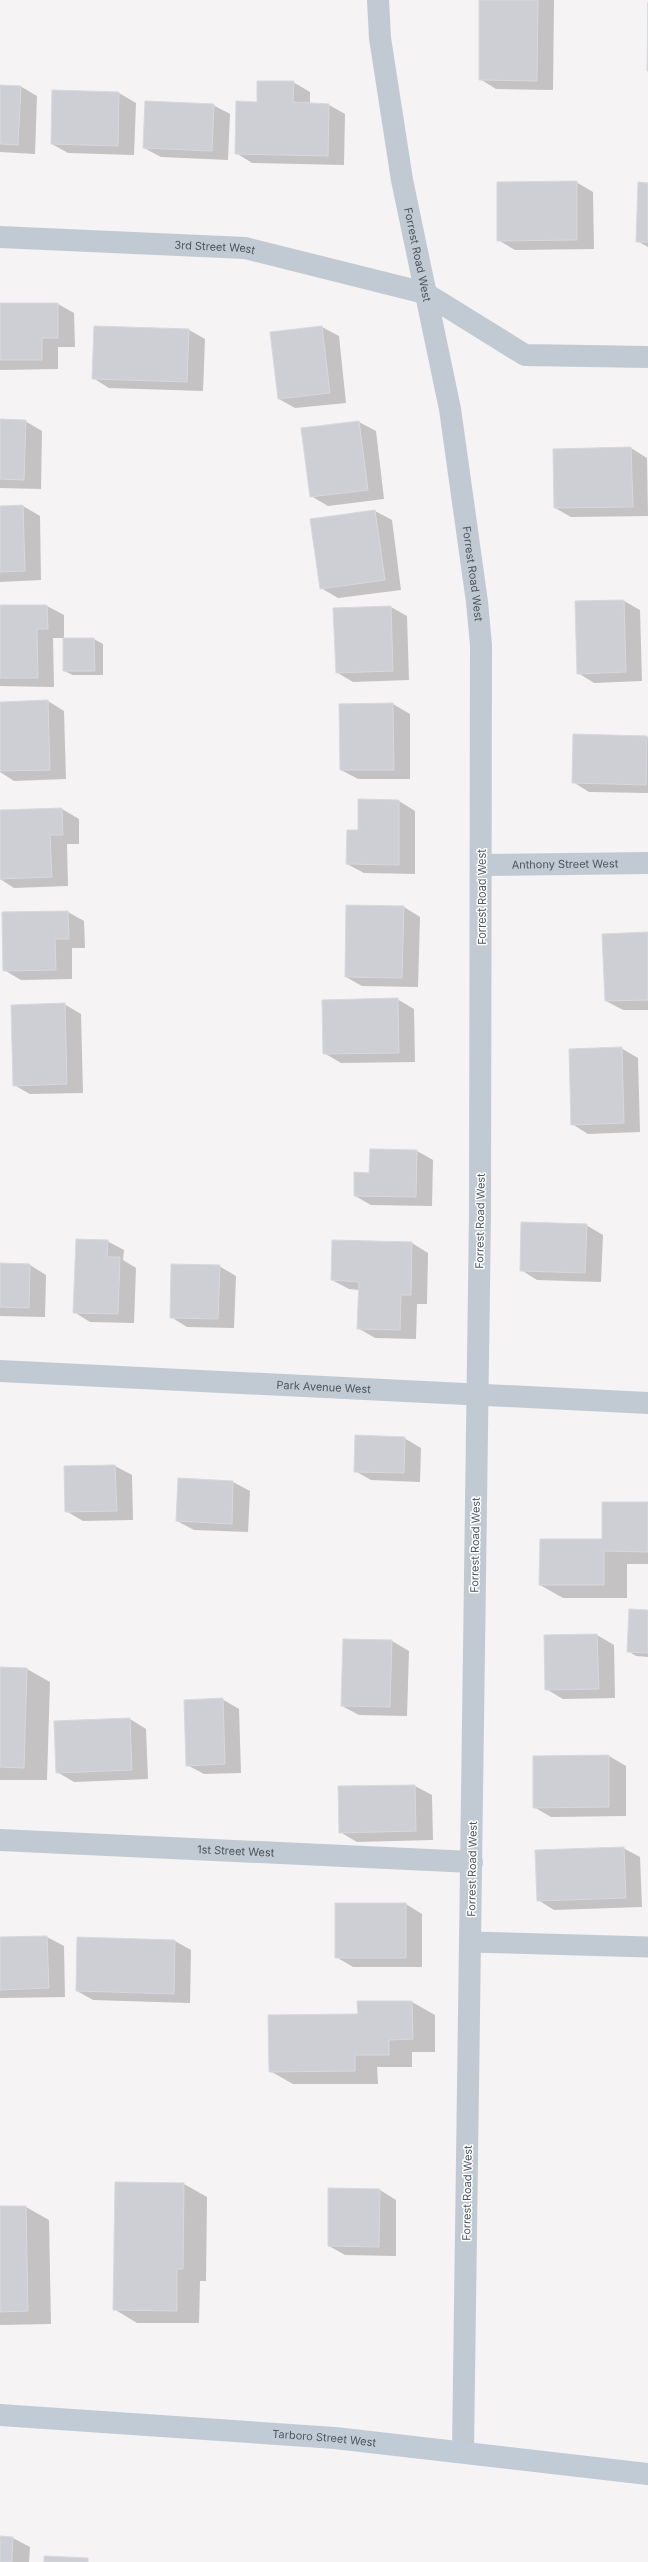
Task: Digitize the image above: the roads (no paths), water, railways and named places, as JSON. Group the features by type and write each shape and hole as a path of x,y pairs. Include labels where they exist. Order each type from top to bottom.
{"main road":[{"name":"Tarboro Street West","path":"0,2415 327,2437 463,2451 648,2474"}],"street":[{"name":"Forrest Road West","path":"378,0 380,38 402,180 450,409 477,602 481,644 482,865 480,1213 476,1395 472,1862 463,2451"},
{"name":"3rd Street West","path":"0,237 245,248 425,293 526,355 648,357"},
{"name":"Anthony Street West","path":"482,865 648,863"},
{"name":"Park Avenue West","path":"0,1371 648,1403"},
{"name":"1st Street West","path":"0,1840 472,1862"}],"lane":[{"path":"471,1942 648,1947"}]}
